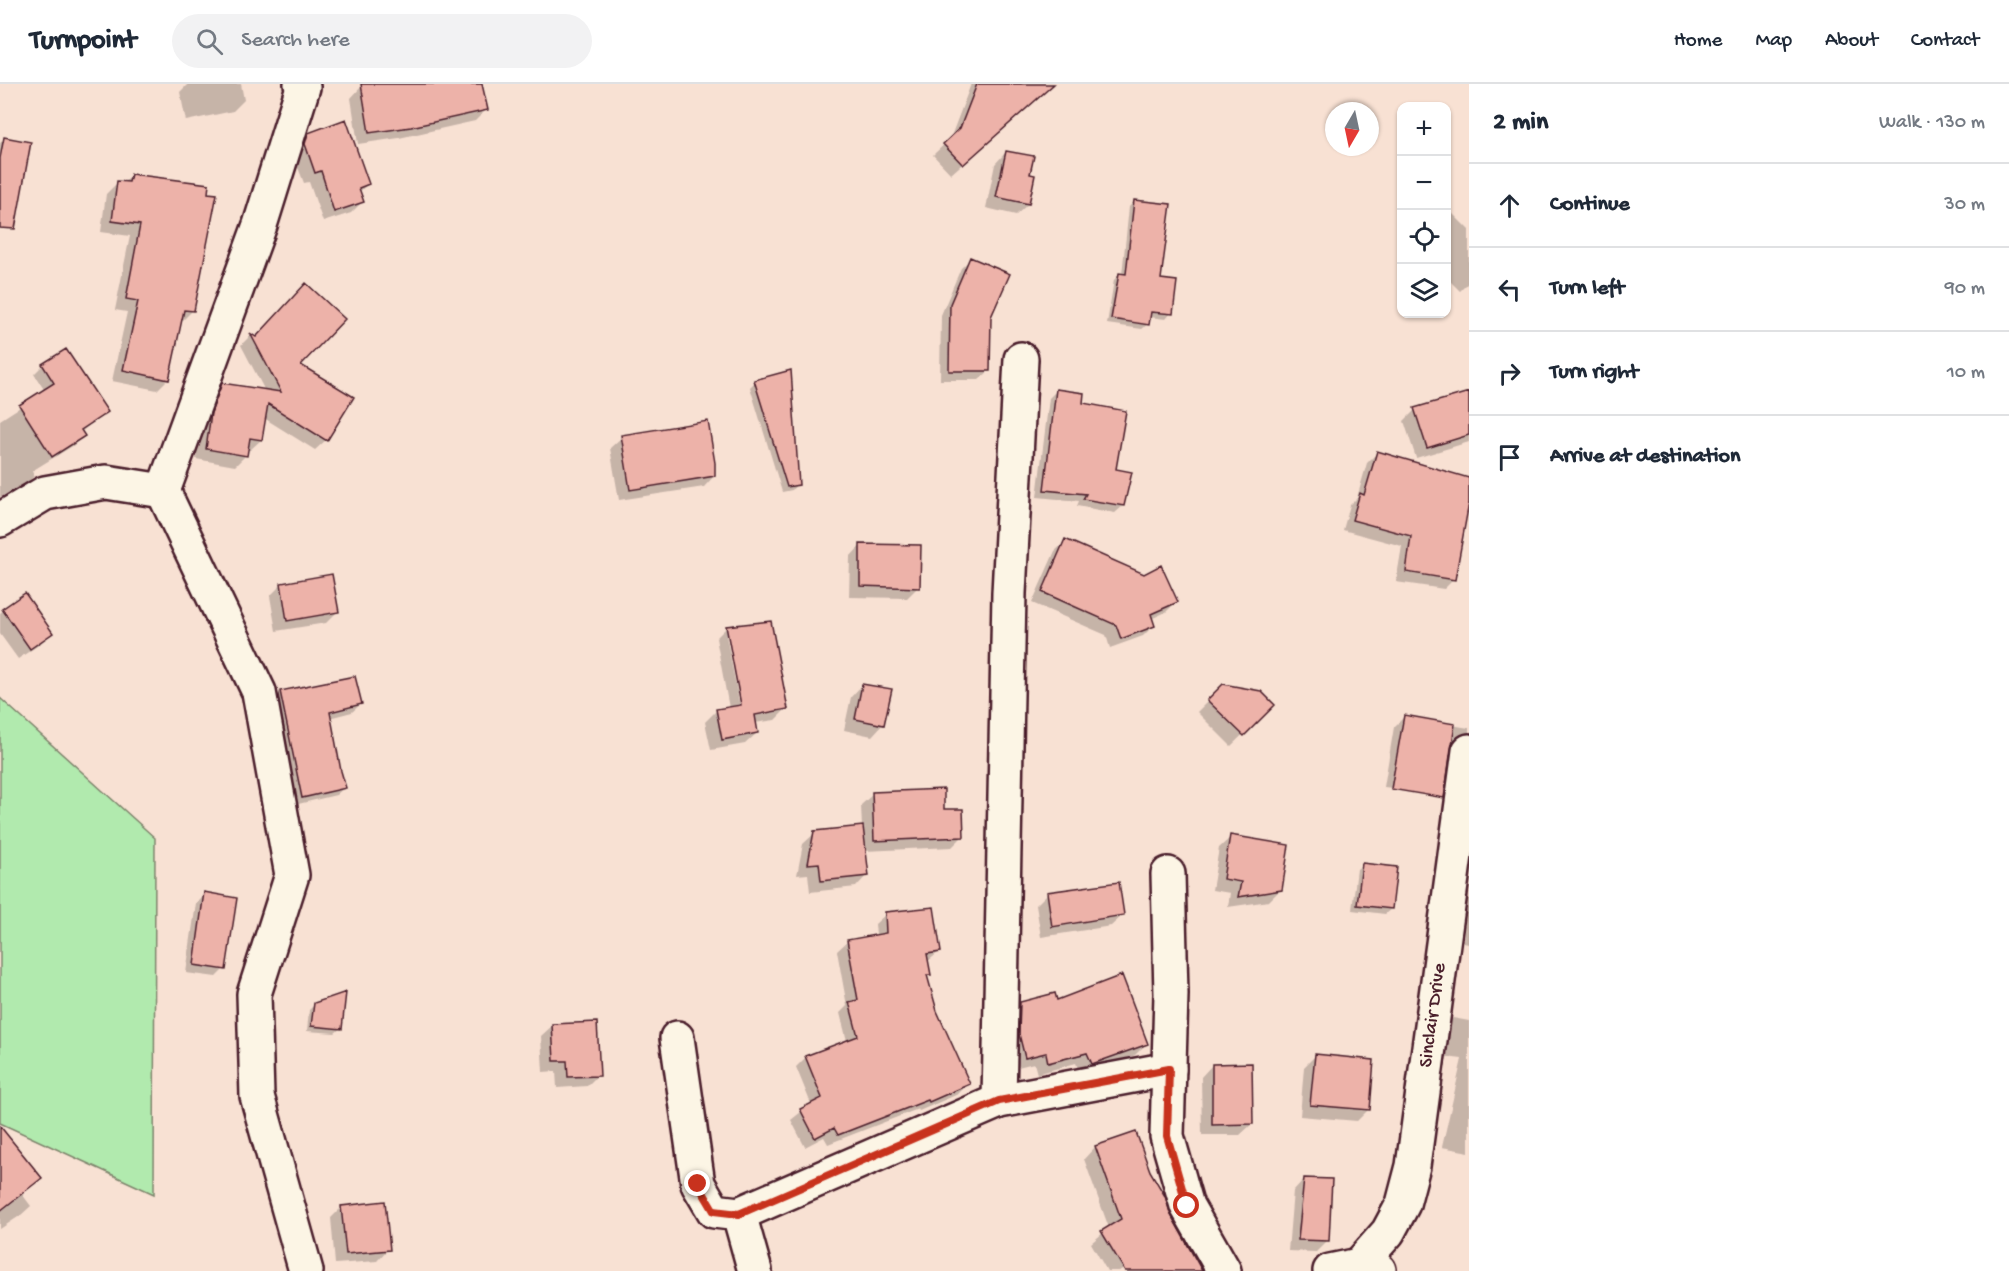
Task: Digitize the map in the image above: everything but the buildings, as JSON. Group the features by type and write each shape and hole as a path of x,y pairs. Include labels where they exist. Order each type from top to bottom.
{"street":[{"path":"303,85 260,225 163,491 259,692 292,875 254,994 257,1096 306,1271"},
{"path":"999,1101 1009,593 1021,359"},
{"path":"0,520 45,493 106,482 163,491"},
{"name":"Sinclair Drive","path":"1357,1269 1388,1232 1403,1204 1413,1166 1469,751"},
{"path":"1168,874 1171,994 1167,1136 1187,1206 1224,1271"},
{"path":"677,1038 698,1184 714,1211 739,1214 999,1101 1169,1069"},
{"path":"739,1214 755,1271"}],"green space":[{"path":"0,698 155,838 154,1194 0,1123"}],"route":[{"path":"698,1184 714,1211 739,1214 999,1101 1169,1069 1167,1136 1187,1206"}]}
